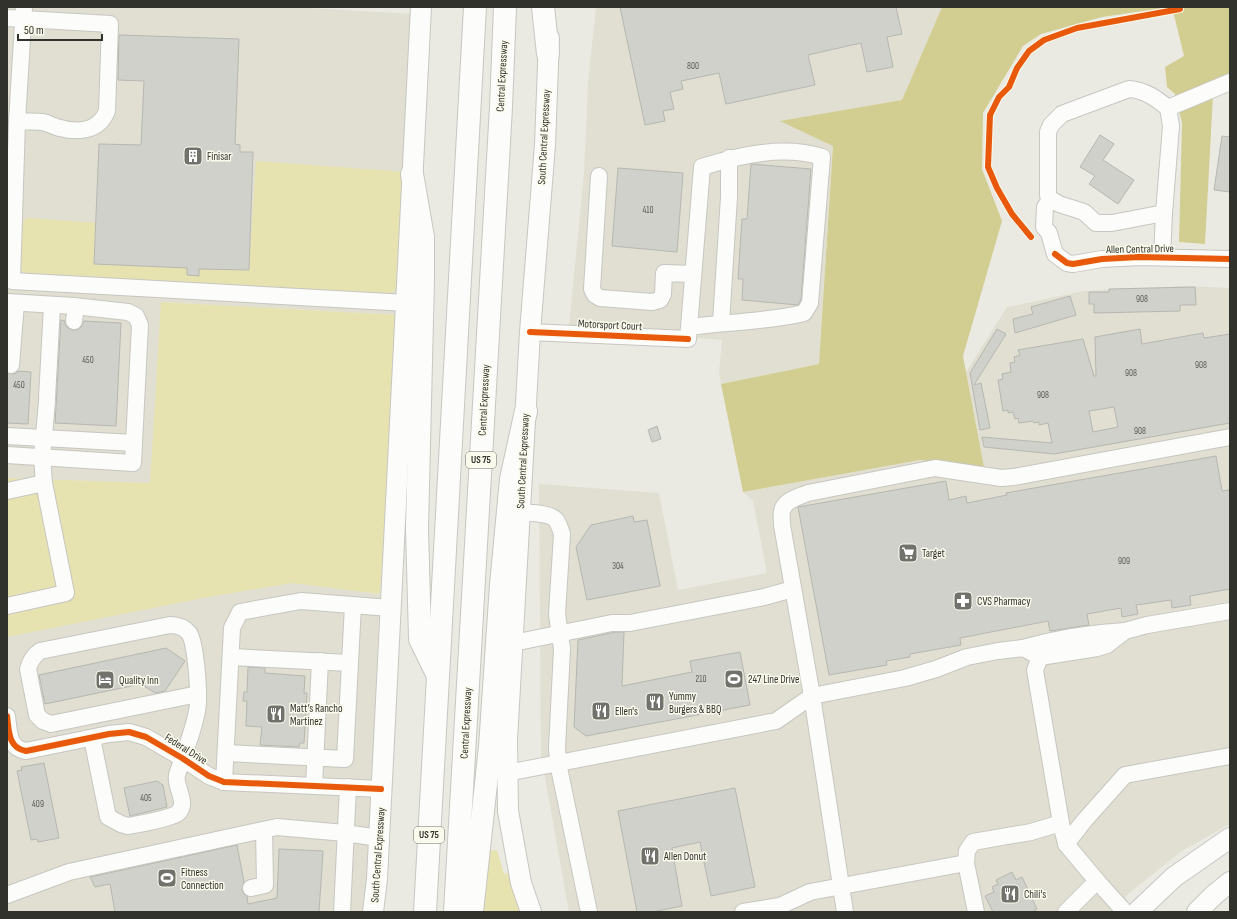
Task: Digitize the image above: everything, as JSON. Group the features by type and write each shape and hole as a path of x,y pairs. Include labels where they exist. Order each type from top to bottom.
{"highway":[{"name":"US 75","path":"425,912 475,7"},
{"name":"Central Expressway","path":"455,912 501,107 505,7"},
{"path":"543,7 548,54"},
{"path":"412,174 423,237 417,528 420,639 438,675"},
{"path":"472,912 490,747 501,585 511,479 526,411"}],"main road":[{"name":"South Central Expressway","path":"374,912 382,789 421,7"},
{"name":"South Central Expressway","path":"530,912 521,883 508,811 507,740 530,332 545,145 551,7"},
{"path":"1137,912 1174,878 1230,838"},
{"path":"1197,912 1230,882"}],"street":[{"path":"7,18 24,13 110,24 107,111 99,124 90,129 62,129 42,122 17,121"},
{"path":"24,13 9,280 406,302"},
{"path":"1168,108 1230,82"},
{"path":"1162,257 1171,126 1168,108 1155,98 1130,89 1062,114 1055,120 1048,132 1048,201 1084,212 1096,223 1112,223 1164,213"},
{"name":"Motorsport Court","path":"530,332 689,333 721,323 781,318 804,313 810,303 822,157 810,153 780,151 729,158"},
{"path":"689,333 702,167 729,158 729,197 721,323"},
{"path":"599,176 592,289 595,295 600,298 652,302 660,300 663,294 664,273 693,274"},
{"name":"Allen Central Drive","path":"1048,201 1052,208 1053,228 1049,233 1054,254 1067,263 1073,264 1102,259 1139,257 1230,259"},
{"path":"7,455 133,463 140,325 136,316 128,312 75,314 52,306 12,303 11,365"},
{"path":"7,606 66,594 44,483 42,457 47,400 52,306"},
{"path":"7,436 134,443"},
{"path":"845,912 812,696 782,525 782,511 786,504 794,498 808,494 935,468 1001,478 1014,477 1230,437"},
{"path":"7,491 44,483"},
{"path":"520,512 550,516 555,519 560,526 562,534 557,614 562,649 557,748 558,763 589,912"},
{"path":"513,643 612,623 630,622 764,598 793,588"},
{"path":"224,782 232,628 240,612 300,601 390,608"},
{"path":"226,753 345,759 353,605"},
{"path":"507,773 776,721 812,696 905,678 936,669 967,657 1023,648 1052,640 1090,633 1125,631 1152,624 1230,611"},
{"path":"92,738 108,817 128,826 171,816 178,812 182,807 182,801 176,778 192,732 198,709 198,694 198,684 189,633 179,626 170,625 40,651 33,656 29,662 28,669 37,715 43,721 51,724 198,694"},
{"path":"1023,648 1040,657 1107,645 1125,631"},
{"path":"230,657 350,663"},
{"path":"1040,657 1035,670 1061,823 1066,844 1125,912"},
{"path":"314,786 320,661"},
{"name":"Federal Drive","path":"7,716 10,737 14,746 19,750 26,751 129,732 146,737 209,776 224,782 382,789"},
{"path":"1066,844 1084,821 1125,775 1230,756"},
{"path":"342,912 348,788"},
{"path":"976,912 966,863 967,851 973,842 1031,832 1061,823"},
{"path":"7,895 69,872 277,827 345,832 379,838"},
{"path":"251,888 265,885 264,830"},
{"path":"743,912 780,906 810,892 966,863"},
{"path":"1066,912 1097,881"}],"shaded area":[{"path":"7,7 291,7 413,14 398,315 162,302 150,483 7,478"},
{"path":"596,7 942,7 902,100 781,121 833,145 819,364 721,384 719,373 722,340 569,326 584,174 588,83"},
{"path":"942,7 1170,7 1102,17 1041,34 1023,46 983,113 982,169 1002,221 963,356 984,467 920,460 743,492 721,384 819,364 833,146 780,121 902,100"},
{"path":"1172,7 1230,7 1230,81 1213,94 1205,244 1179,242 1182,123 1175,94 1167,87 1165,67 1184,56"},
{"path":"256,161 407,172 397,289 388,295 27,275 21,270 18,263 19,229 22,222 28,218 99,223 249,269"},
{"path":"1184,286 1230,288 1230,824 1180,852 1127,895 1116,912 569,912 541,755 539,484 659,493 678,590 767,573 753,501 743,492 920,460 984,467 966,372 1007,307 1084,291"},
{"path":"161,302 398,315 380,594 292,583 203,598 7,637 7,478 150,483"},
{"path":"292,583 380,594 366,912 7,912 7,637 203,598"},
{"path":"497,850 504,874 511,872 524,912 480,912 484,851"}],"building":[{"path":"620,7 896,7 902,34 887,37 893,67 867,72 861,43 808,55 815,85 726,104 719,73 681,81 683,89 670,92 674,109 663,111 665,121 645,125"},
{"name":"Finisar","path":"119,35 239,39 235,144 240,145 240,152 253,152 249,270 199,269 199,276 187,275 187,268 94,264 99,144 141,145 144,81 118,80"},
{"path":"1100,135 1114,144 1103,160 1134,180 1118,204 1089,184 1095,176 1080,167"},
{"path":"1222,136 1230,137 1230,192 1214,190"},
{"path":"751,164 811,169 801,300 798,305 742,300 743,279 738,279 742,219 747,219"},
{"path":"618,168 683,173 677,252 612,246"},
{"path":"1195,287 1196,305 1180,305 1180,311 1094,313 1094,304 1089,304 1089,292 1109,292 1109,289"},
{"path":"1070,296 1076,315 1015,333 1013,319 1033,314 1031,307"},
{"path":"61,320 65,321 65,325 73,330 77,330 81,327 84,321 121,323 116,426 55,423"},
{"path":"997,329 1006,334 974,385 981,383 990,428 980,430 970,373"},
{"path":"1140,329 1142,344 1203,333 1204,338 1230,334 1230,423 1054,454 984,447 982,437 1052,443 1048,423 1039,425 1039,422 1034,423 1033,421 1019,423 1018,418 1015,419 1013,412 1008,413 1008,410 1003,411 998,380 1003,379 1002,374 1011,372 1010,363 1015,362 1014,357 1020,355 1018,350 1083,339 1094,376 1096,376 1095,337","holes":["1114,407 1118,427 1093,432 1089,411"]},
{"path":"18,371 31,372 28,424 7,423 7,373 15,374"},
{"path":"657,426 661,439 652,442 648,430"},
{"path":"1216,456 1222,491 1230,490 1230,589 1190,596 1191,605 1172,608 1171,600 1136,605 1138,614 1122,617 1121,608 1087,614 1089,625 1050,631 1048,621 960,638 961,645 910,654 910,657 886,661 887,665 829,675 798,507 946,481 949,500 966,496 967,503 1007,495 1006,493"},
{"path":"633,516 634,522 647,520 660,586 587,600 576,547 591,525"},
{"path":"616,632 624,632 622,686 692,672 690,661 740,652 750,705 586,736 574,727 578,640"},
{"name":"Quality Inn","path":"166,648 185,661 165,691 155,693 141,684 45,704 39,675"},
{"name":"Matt’s Rancho Martinez","path":"248,667 265,668 265,673 305,676 304,693 307,693 304,743 300,743 299,747 260,745 262,727 246,726 247,701 243,701 244,692 247,692"},
{"path":"44,763 59,838 38,842 37,839 31,840 17,771 22,770 21,767"},
{"path":"157,781 163,785 167,807 130,816 124,788"},
{"path":"735,788 755,887 711,896 700,842 672,848 682,906 652,912 637,912 618,811"},
{"name":"Fitness Connection","path":"237,845 244,882 242,890 247,896 248,904 277,898 279,849 323,851 319,912 115,912 110,884 95,887 90,877"},
{"name":"Chili's","path":"1012,872 1016,880 1022,877 1037,909 1032,912 993,912 985,896 994,892 992,887 998,884 996,880"}],"cycle path":[{"path":"1031,237 1012,214 997,188 988,167 990,115 999,97 1009,87 1017,68 1029,51 1044,40 1077,28 1180,9"},
{"path":"1055,254 1067,263 1073,264 1102,259 1139,257 1230,259"},
{"path":"530,332 688,339"},
{"path":"7,716 10,738 16,746 26,751 109,734 129,732 146,737 209,776 224,782 381,789"}],"place":[{"name":"Finisar","path":"193,156"},
{"name":"Target","path":"908,553"},
{"name":"CVS Pharmacy","path":"963,601"},
{"name":"247 Line Drive","path":"734,679"},
{"name":"Quality Inn","path":"105,680"},
{"name":"Yummy Burgers & BBQ","path":"655,702"},
{"name":"Ellen's","path":"601,711"},
{"name":"Matt’s Rancho Martinez","path":"276,714"},
{"name":"Allen Donut","path":"650,856"},
{"name":"Fitness Connection","path":"167,878"},
{"name":"Chili's","path":"1010,894"}]}
